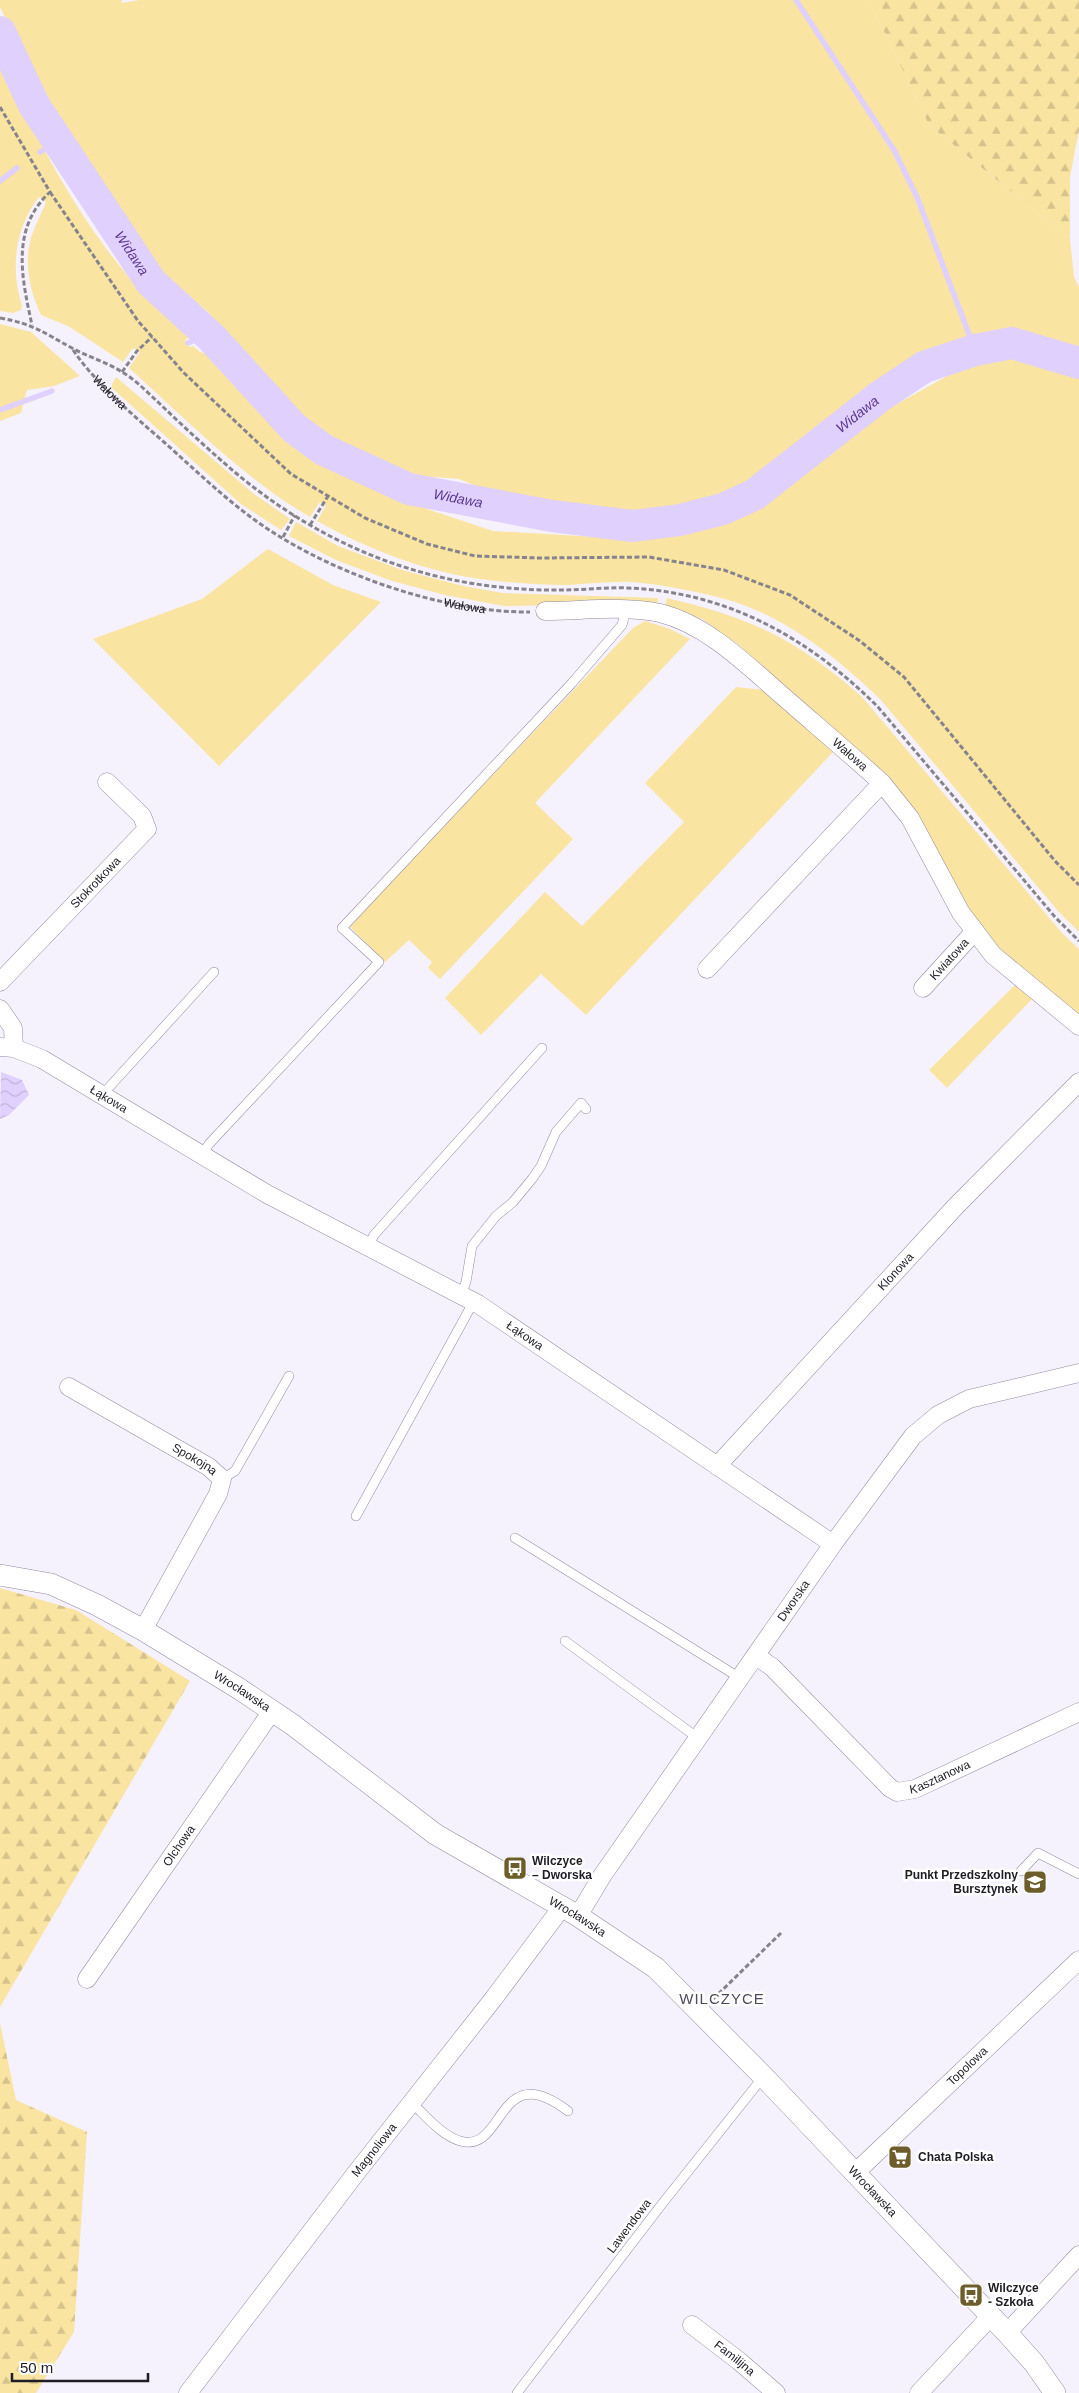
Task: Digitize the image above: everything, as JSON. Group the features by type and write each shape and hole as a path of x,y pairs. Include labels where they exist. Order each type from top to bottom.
{"street":[{"name":"Wałowa","path":"545,611 626,610 660,613 695,628 721,644 882,783 910,818 961,913 993,955 1079,1026"},
{"name":"Stokrotkowa","path":"0,982 147,829 142,816 107,782"},
{"path":"707,969 882,783"},
{"name":"Kwiatowa","path":"923,988 975,931"},
{"name":"Łąkowa","path":"0,1009 13,1028 7,1048 42,1059 267,1194 467,1298 833,1544"},
{"name":"Klonowa","path":"717,1466 956,1206 1079,1082"},
{"name":"Dworska","path":"570,1911 602,1876 833,1544 913,1436 938,1415 969,1399 1079,1373"},
{"name":"Spokojna","path":"69,1387 209,1467 222,1479 218,1494 143,1630"},
{"name":"Wrocławska","path":"0,1575 51,1584 98,1605 143,1630 272,1711 435,1834 570,1911 656,1968 764,2076 1007,2333 1034,2363 1055,2393"},
{"name":"Kasztanowa","path":"756,1656 772,1667 890,1788 897,1792 915,1789 1079,1712"},
{"name":"Olchowa","path":"87,1979 272,1711"},
{"name":"Magnoliowa","path":"188,2393 494,1998 570,1911"},
{"name":"Topolowa","path":"855,2173 1079,1960"},
{"path":"1007,2333 1079,2255"},
{"path":"919,2393 991,2316"},
{"name":"Familijna","path":"692,2325 776,2393"}],"lane":[{"path":"201,1156 209,1144 379,962 342,928 572,683 622,625 626,610"},
{"path":"102,1095 214,972"},
{"path":"368,1247 374,1235 542,1048"},
{"path":"356,1516 467,1298 466,1282 472,1246 496,1216 513,1202 532,1179 541,1166 556,1132 567,1118 581,1103 586,1109"},
{"path":"222,1479 235,1471 289,1376"},
{"path":"515,1538 740,1678"},
{"path":"565,1641 698,1738"},
{"path":"1021,1871 1038,1853 1079,1874"},
{"name":"Lawendowa","path":"518,2393 662,2204 764,2076"},
{"path":"412,2103 436,2126 462,2141 470,2141 486,2134 511,2102 524,2094 533,2093 549,2098 568,2111"}],"path":[{"path":"0,108 50,192 138,322 184,374 291,474 374,522 428,544 474,556 541,558 649,557 724,570 790,595 860,641 904,677 1055,861 1079,885"},
{"path":"32,325 22,280 21,255 34,215 43,199 50,192"},
{"path":"122,372 137,351 152,337"},
{"name":"Wałowa","path":"72,348 88,371 120,403 249,516 308,553 358,575 421,596 503,612 545,611"},
{"path":"310,524 328,496"},
{"path":"282,537 295,515"},
{"path":"700,2012 781,1934"}],"green space":[{"path":"0,0 122,0 122,3 139,0 869,0 929,125 1070,239 1074,277 1079,287 1079,349 1058,340 1018,331 979,335 927,354 869,386 792,450 744,484 693,507 648,515 512,501 459,479 409,475 368,460 318,435 208,312 162,273 34,77 0,7"},
{"path":"869,0 1079,0 1079,130 1070,177 1070,239 929,125"},
{"path":"0,55 43,148 78,208 118,264 140,290 190,337 185,340 189,347 193,346 200,352 212,355 278,432 313,460 355,481 424,508 493,531 632,539 692,532 768,501 824,456 888,409 956,371 1013,357 1054,364 1079,376 1079,932 1058,911 880,699 846,668 789,627 747,606 725,599 656,585 632,582 568,585 528,584 466,577 444,572 378,551 317,521 326,506 320,502 310,517 285,501 238,466 129,368 140,352 133,348 123,362 68,326 41,315 34,298 28,270 28,251 31,237 46,202 39,197 25,222 17,249 16,277 22,306 21,310 13,313 0,311"},
{"path":"0,324 31,332 80,376 54,386 27,390 21,413 0,421"},
{"path":"116,377 254,494 290,519 281,530 241,504 112,388"},
{"path":"296,522 338,546 402,570 463,586 503,593 658,598 657,607 601,604 504,606 445,595 392,581 336,560 289,536"},
{"path":"268,549 333,585 381,602 219,766 93,639 202,599"},
{"path":"667,598 724,614 772,633 816,660 862,697 1062,933 1079,949 1079,1019 1018,967 974,922 883,775 739,645 702,619 665,608"},
{"path":"645,621 670,629 690,639 535,803 573,839 440,979 428,968 432,962 409,940 385,962 350,927 396,876 633,628"},
{"path":"736,687 764,690 834,751 586,1015 541,974 481,1035 445,998 545,892 582,926 684,822 645,783"},
{"path":"1017,983 1033,998 947,1088 929,1070"},
{"path":"0,1588 76,1610 190,1681 0,2007"},
{"path":"0,2023 16,2100 87,2132 74,2332 36,2393 0,2393"}],"water":[{"path":"1,1072 22,1080 29,1095 9,1115 0,1119"}],"waterway":[{"path":"796,0 894,150 917,197 975,350"},
{"name":"Widawa","path":"0,32 34,105 151,282 212,338 294,428 324,450 409,489 552,516 633,526 680,520 723,509 754,495 879,397 924,367 975,350 1012,343 1079,363"},
{"path":"40,152 58,141"},
{"path":"0,181 17,168"},
{"path":"188,343 208,334"},
{"path":"0,410 52,391"}],"place":[{"name":"Wilczyce – Dworska","path":"515,1868"},
{"name":"Punkt Przedszkolny Bursztynek","path":"1035,1882"},
{"name":"Chata Polska","path":"900,2157"},
{"name":"Wilczyce - Szkoła","path":"971,2295"}],"district":[{"name":"WILCZYCE","path":"722,1998"}]}
